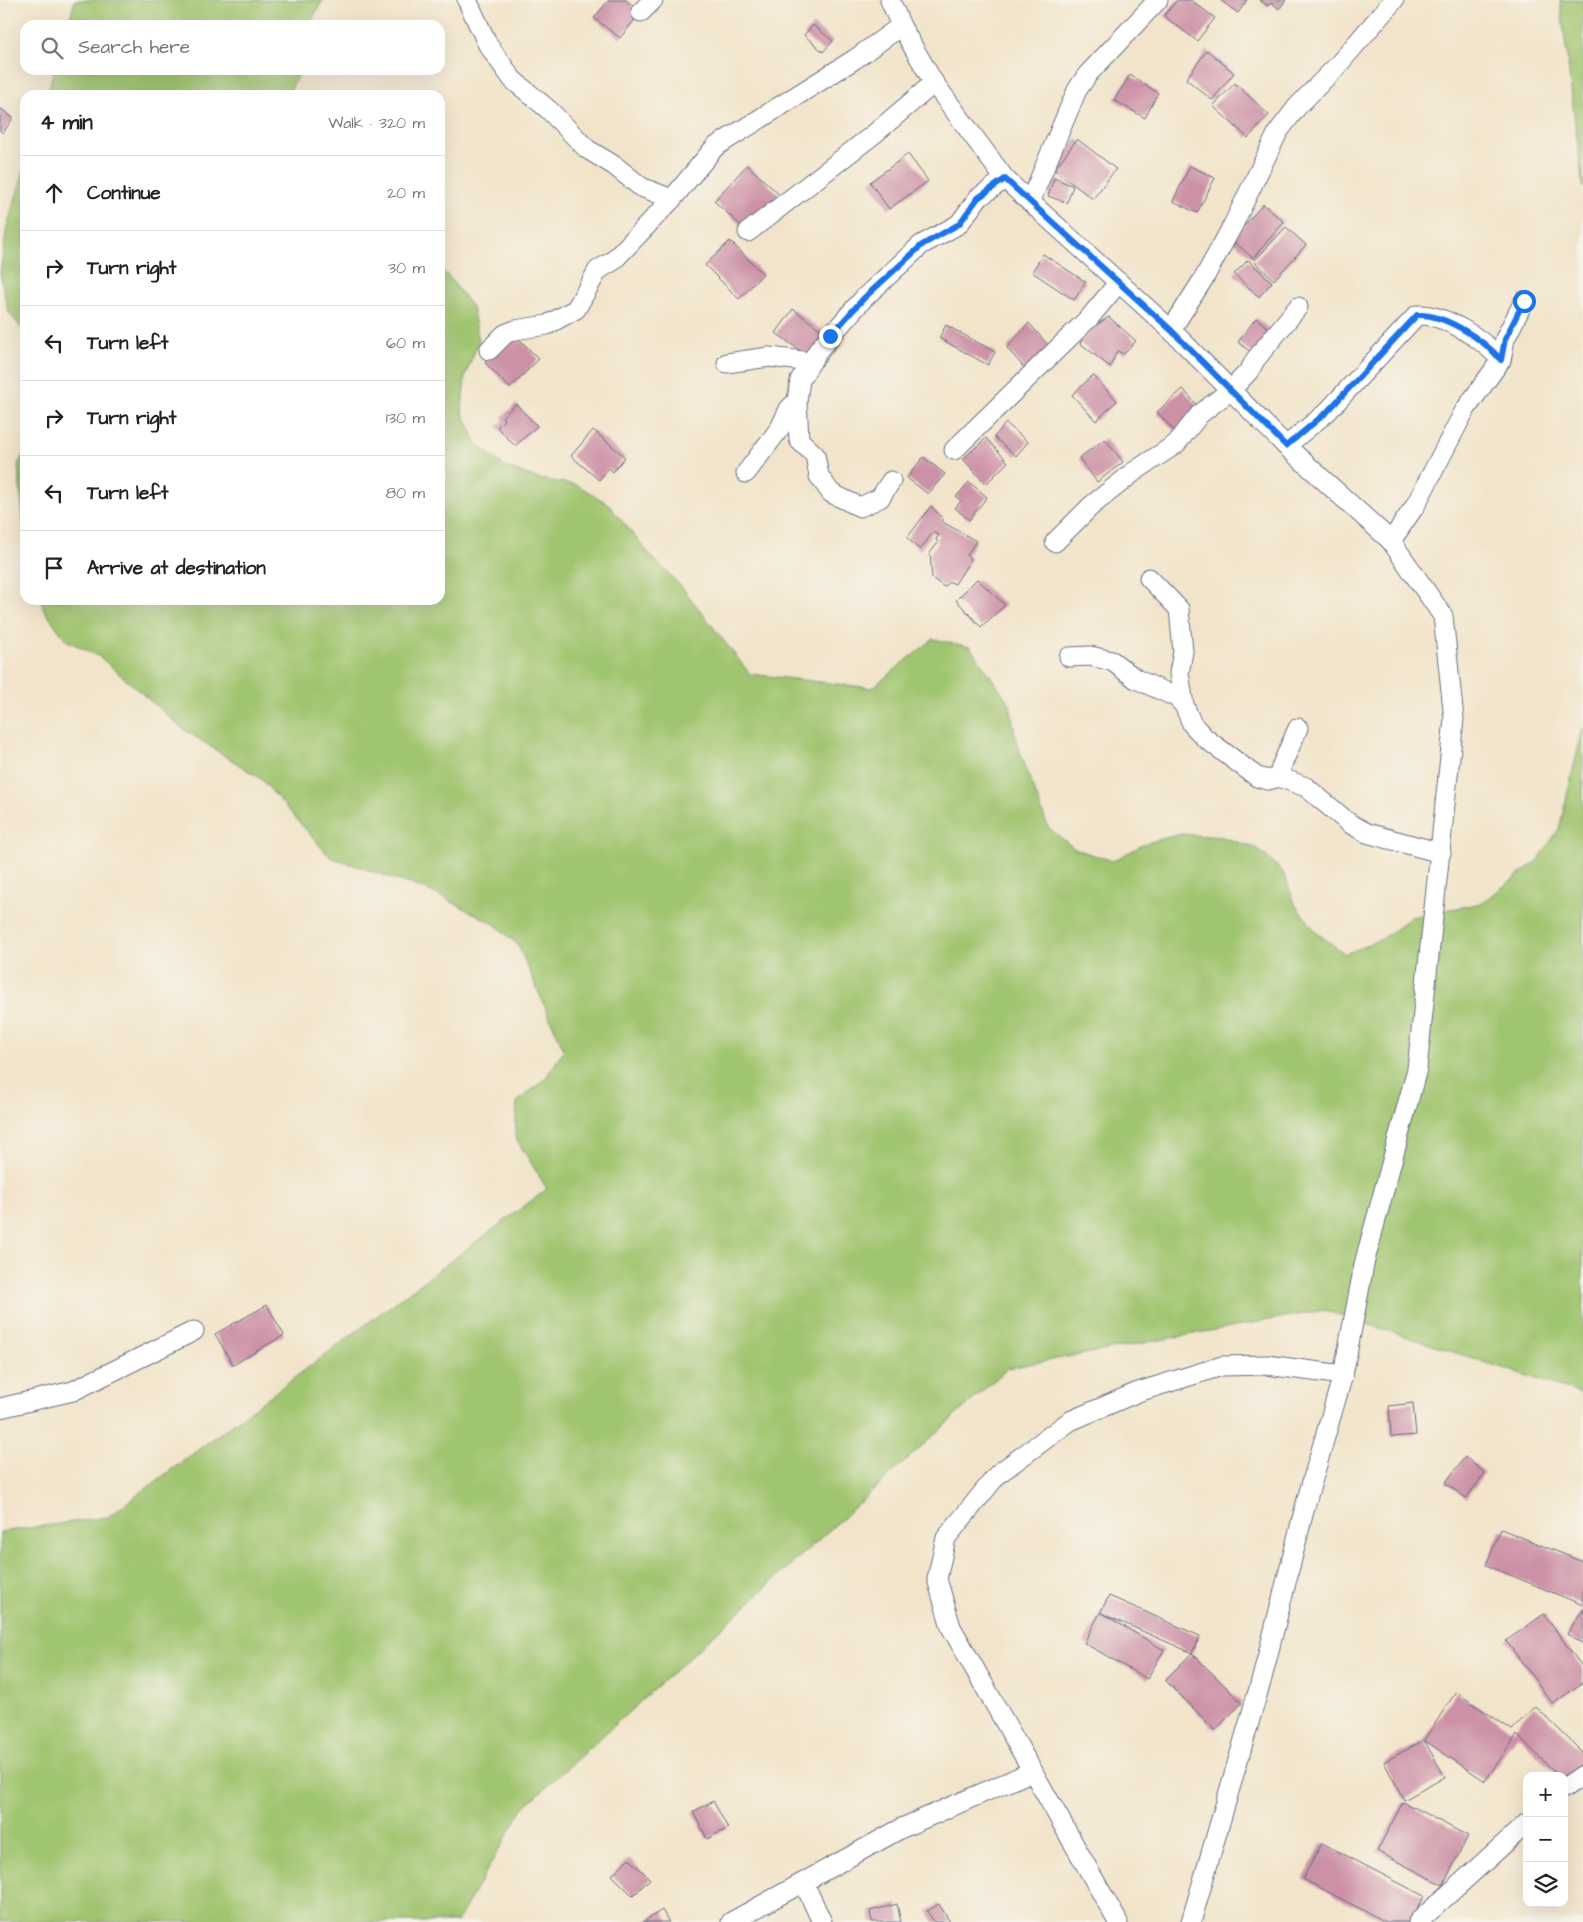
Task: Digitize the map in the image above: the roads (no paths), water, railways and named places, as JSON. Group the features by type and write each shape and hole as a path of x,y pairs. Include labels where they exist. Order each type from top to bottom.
{"street":[{"path":"467,0 488,45 513,80 549,110 587,149 615,166 641,187 672,199"},
{"path":"890,0 901,26 934,83 1005,179 1171,330 1286,446 1391,541 1443,616 1454,719 1417,1069 1365,1260 1343,1375 1307,1500 1262,1678 1191,1922"},
{"path":"1030,202 1077,90 1088,74 1158,0"},
{"path":"1171,330 1204,278 1234,225 1278,132 1297,106 1337,66 1394,0"},
{"path":"489,350 505,334 515,330 547,325 576,309 598,270 612,261 672,199 715,147 855,58 901,26"},
{"path":"748,232 874,134 934,83"},
{"path":"891,480 880,498 860,507 831,493 819,476 815,455 799,440 798,401 800,380 819,349 864,298 922,245 959,224 978,198 1005,179"},
{"path":"954,450 1090,317 1119,282"},
{"path":"1391,541 1416,506 1465,410 1501,360 1505,339 1524,301"},
{"path":"1055,542 1091,506 1135,471 1176,444 1200,414 1231,390 1250,370 1255,360 1298,307"},
{"path":"1286,446 1327,412 1417,315 1427,314 1448,320 1492,350 1501,360"},
{"path":"727,363 769,356 811,362"},
{"path":"746,473 780,428 789,409 798,401"},
{"path":"1149,578 1179,609 1183,652 1179,673 1184,705 1192,724 1205,738 1257,777 1268,780 1279,777 1306,787 1349,823 1367,833 1441,853"},
{"path":"1070,657 1090,656 1112,661 1136,679 1176,697 1184,705"},
{"path":"1279,777 1281,767 1298,728"},
{"path":"0,1408 73,1391 194,1331"},
{"path":"1118,1922 951,1627 937,1579 946,1538 998,1474 1070,1421 1138,1392 1222,1366 1267,1365 1343,1375"},
{"path":"731,1922 902,1828 1033,1771"},
{"path":"1568,1785 1583,1775"},
{"path":"1418,1922 1523,1827"},
{"path":"804,1883 822,1922"}]}
